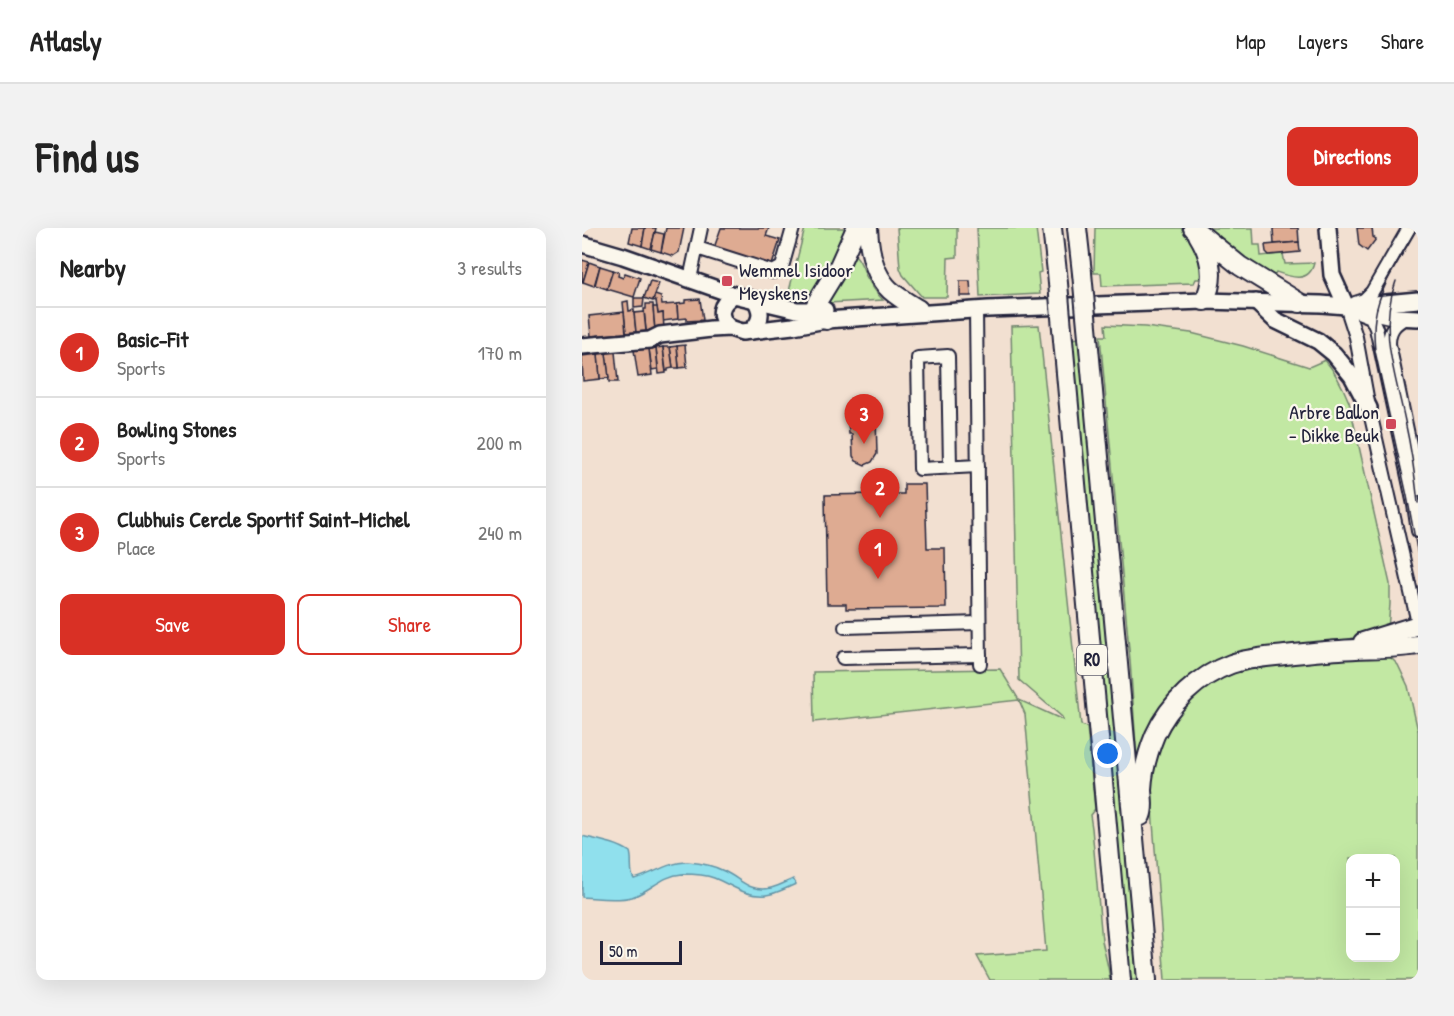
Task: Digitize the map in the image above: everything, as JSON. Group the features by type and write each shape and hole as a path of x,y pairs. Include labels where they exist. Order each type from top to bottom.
{"highway":[{"path":"812,313 839,266 856,228"},
{"path":"868,228 868,242 874,262 885,283 903,300 918,309"},
{"name":"R0","path":"1052,228 1121,980"},
{"name":"R0","path":"1077,228 1147,980"},
{"path":"1194,228 1209,257 1210,282 1204,301"},
{"path":"1194,228 1240,266 1300,303"},
{"path":"1338,650 1418,624"},
{"path":"1134,834 1144,811 1142,790 1154,739 1165,718 1189,690 1209,675 1229,665 1254,658 1418,645"}],"main road":[{"path":"1328,228 1332,275 1346,306"},
{"path":"582,244 734,295 812,313 907,316 976,310 1204,301 1346,306 1412,318"},
{"path":"734,295 724,302 722,318 730,328 742,332 793,326 812,313 888,307 957,311"},
{"path":"751,331 759,323 761,312 755,300"},
{"path":"1346,306 1418,300"},
{"path":"1256,302 1275,320 1318,341 1334,354 1352,376 1369,408"},
{"path":"582,346 650,340 660,335 730,328"}],"street":[{"path":"690,279 701,228"},
{"path":"697,248 773,272 782,267 793,228"},
{"path":"1346,306 1364,300 1372,292 1409,228"},
{"path":"1346,306 1356,337 1369,408 1418,624"},
{"path":"1346,306 1371,317 1376,328 1416,506 1418,531"},
{"path":"843,658 980,659 976,310"},
{"path":"1412,318 1399,321 1393,326 1389,335 1389,344 1415,469 1418,498 1416,506"},
{"path":"950,467 948,356 918,358 920,469 978,466"},
{"path":"1390,501 1416,506"},
{"path":"845,627 979,623"}],"green space":[{"path":"805,228 848,228 821,281 805,298 796,302 787,299"},
{"path":"897,228 957,228 957,257 948,258 947,297 922,297 903,275 900,268"},
{"path":"977,228 1036,228 1041,272 1038,273 1040,294 980,297"},
{"path":"1095,228 1181,228 1201,254 1203,279 1196,279 1194,283 1102,286 1101,273 1094,273"},
{"path":"1208,228 1253,228 1254,245 1260,245 1261,256 1283,254 1285,264 1314,263 1312,270 1298,277 1276,272 1274,276 1239,255"},
{"path":"855,255 872,286 883,300 828,303 827,299"},
{"path":"1039,325 1081,725 1087,727 1095,809 1090,815 1102,941 1110,980 990,980 977,956 1046,951 1025,714 1019,700 1063,720 1019,680 1011,326"},
{"path":"1105,325 1191,333 1243,346 1309,367 1325,360 1339,380 1349,402 1390,584 1388,630 1199,674 1138,774 1130,660 1100,336 1106,336"},
{"path":"1079,338 1137,980 1130,980 1072,339"},
{"path":"1390,653 1391,658 1398,665 1408,686 1418,731 1418,980 1165,980 1151,796 1152,772 1158,751 1175,717 1201,689 1234,671 1263,664"},
{"path":"1000,669 1019,700 814,722 813,672"}],"water":[{"path":"582,836 613,844 630,852 634,879 667,866 688,862 715,867 757,889 771,888 793,879 796,884 774,893 758,895 710,877 682,874 669,877 632,897 614,899 582,897"}],"building":[{"path":"632,228 645,228 642,246 629,242"},
{"path":"645,228 656,228 651,249 642,246"},
{"path":"666,228 684,228 679,252 673,256 661,252"},
{"path":"721,228 769,228 766,236 780,240 772,265 714,248"},
{"path":"1273,228 1298,228 1299,242 1274,244"},
{"path":"1357,228 1372,228 1373,237 1376,239 1367,251 1359,245"},
{"path":"655,232 664,234 661,252 651,249"},
{"path":"1299,242 1300,252 1269,255 1266,252 1265,245"},
{"path":"582,260 589,262 583,282 582,281"},
{"path":"589,262 600,266 594,286 583,282"},
{"path":"600,266 613,270 607,289 595,285"},
{"path":"613,270 619,272 618,276 623,278 625,273 640,278 634,297 607,289"},
{"path":"650,281 659,283 653,301 644,298"},
{"path":"960,281 970,281 971,296 960,296"},
{"path":"655,295 661,297 662,305 677,304 678,319 663,321 663,313 658,314 656,301 653,300"},
{"path":"634,298 644,298 643,307 634,308"},
{"path":"700,299 703,320 678,319 677,304 685,303 685,300"},
{"path":"628,301 629,311 634,310 636,332 626,333 623,302"},
{"path":"646,304 653,304 655,330 646,331 644,309 646,309"},
{"path":"653,307 657,307 658,314 663,313 664,329 655,330"},
{"path":"624,312 626,333 591,336 589,316"},
{"path":"644,312 646,331 636,332 634,313"},
{"path":"685,345 687,367 679,368 677,346"},
{"path":"677,346 679,368 673,368 670,347"},
{"path":"663,347 666,373 659,374 656,348"},
{"path":"663,347 670,347 673,368 668,371 666,371"},
{"path":"656,348 658,369 652,370 649,349"},
{"path":"649,349 652,375 638,377 634,350"},
{"path":"615,352 618,382 609,382 606,353"},
{"path":"606,353 609,378 600,379 598,354"},
{"path":"598,354 600,379 583,381 582,356"},
{"path":"866,413 866,417 876,417 877,454 872,462 865,465 856,461 853,456 852,434 849,434 848,420 852,420 851,414"},
{"path":"904,484 925,484 927,548 945,548 946,608 846,609 846,604 827,604 825,495 895,492 895,494 904,494"}],"tram line":[{"path":"1417,228 1381,295 1374,330 1375,351 1418,555"},
{"path":"1396,281 1388,317 1388,334 1411,451 1418,503"}],"place":[{"name":"Wemmel Isidoor Meyskens","path":"727,281"},
{"name":"Arbre Ballon - Dikke Beuk","path":"1391,424"},
{"name":"Clubhuis Cercle Sportif Saint-Michel","path":"864,444"},
{"name":"Bowling Stones","path":"880,518"},
{"name":"Basic-Fit","path":"878,579"}]}
